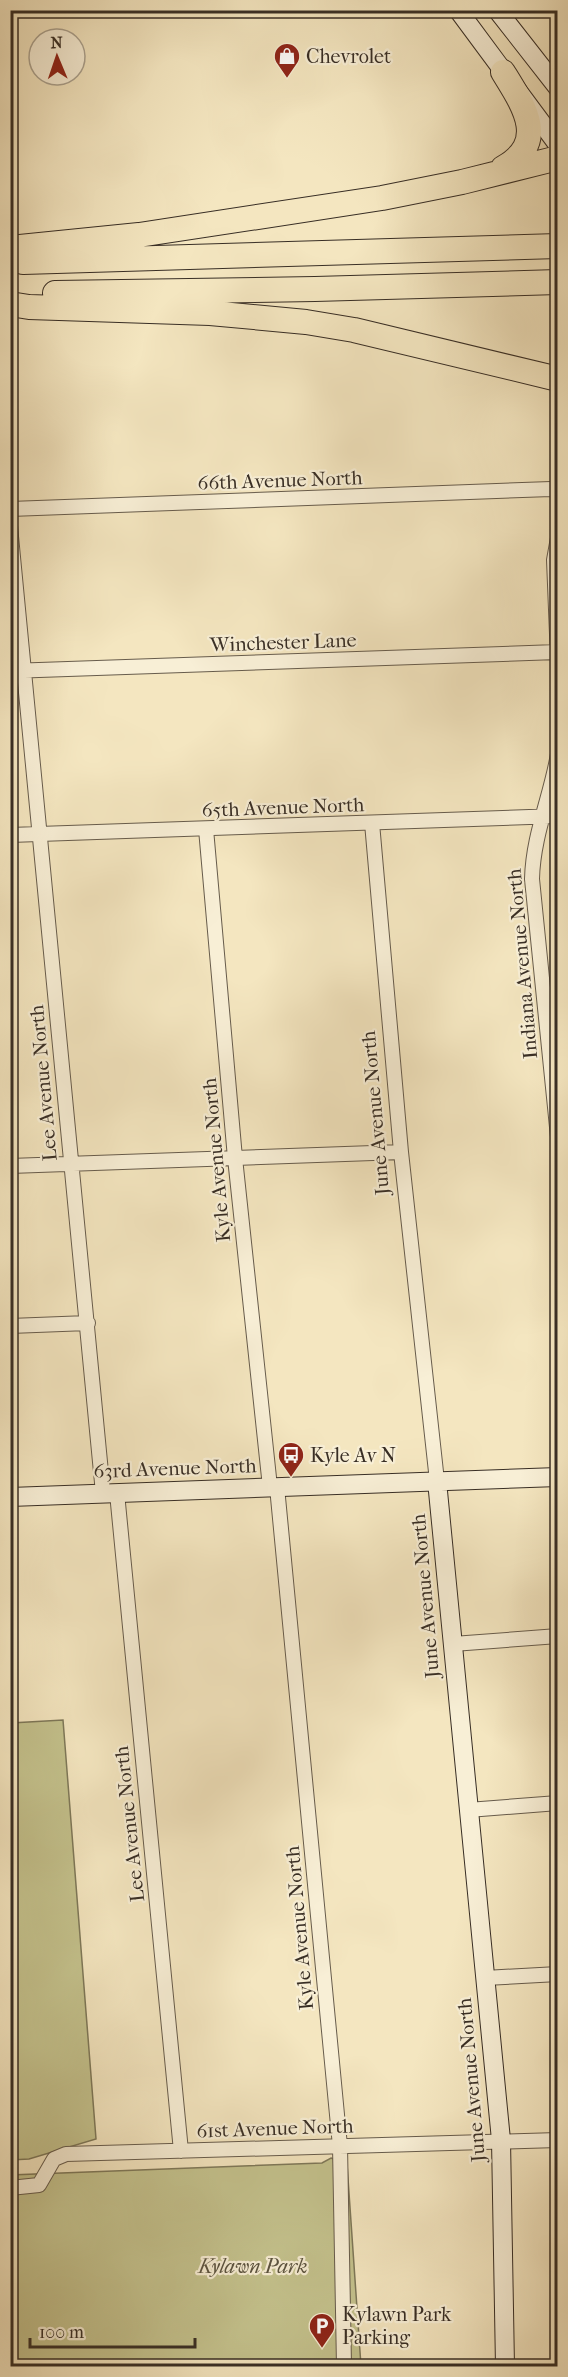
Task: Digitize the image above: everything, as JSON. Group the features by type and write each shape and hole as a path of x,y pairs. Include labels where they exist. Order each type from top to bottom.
{"highway":[{"path":"493,174 519,158 525,150 530,135 521,100 503,72"},
{"path":"10,248 139,235 382,198 558,158"},
{"path":"10,262 558,246"},
{"path":"10,295 558,282"},
{"path":"10,304 29,307 210,313 285,319 354,330 558,379"},
{"path":"504,366 558,385"}],"street":[{"path":"458,10 558,145"},
{"path":"496,10 558,88"},
{"name":"66th Avenue North","path":"10,509 554,490"},
{"name":"Lee Avenue North","path":"10,526 18,671 41,834 70,1163 110,1493 182,2151"},
{"path":"558,538 554,560 558,659"},
{"name":"Winchester Lane","path":"18,671 557,652"},
{"name":"Indiana Avenue North","path":"558,754 549,797 541,817 533,858 532,879 558,1137"},
{"name":"65th Avenue North","path":"10,835 558,816"},
{"name":"June Avenue North","path":"372,823 401,1152 437,1481 501,2140 506,2367"},
{"name":"Kyle Avenue North","path":"206,829 235,1158 273,1487 340,2146 344,2367"},
{"path":"10,1166 401,1152"},
{"path":"10,1326 88,1323"},
{"name":"63rd Avenue North","path":"10,1497 558,1477"},
{"path":"453,1644 558,1636"},
{"path":"468,1810 558,1803"},
{"path":"485,1978 558,1974"},
{"name":"61st Avenue North","path":"10,2188 39,2185 54,2159 66,2154 558,2140"}],"green space":[{"path":"63,1720 96,2139 29,2159 11,2160 11,1723"},
{"name":"Kylawn Park","path":"331,2158 347,2164 361,2366 11,2366 10,2175 322,2163"}],"place":[{"name":"Chevrolet","path":"287,79"},
{"name":"Kyle Av N","path":"291,1478"},
{"name":"Kylawn Park Parking","path":"322,2349"}]}
